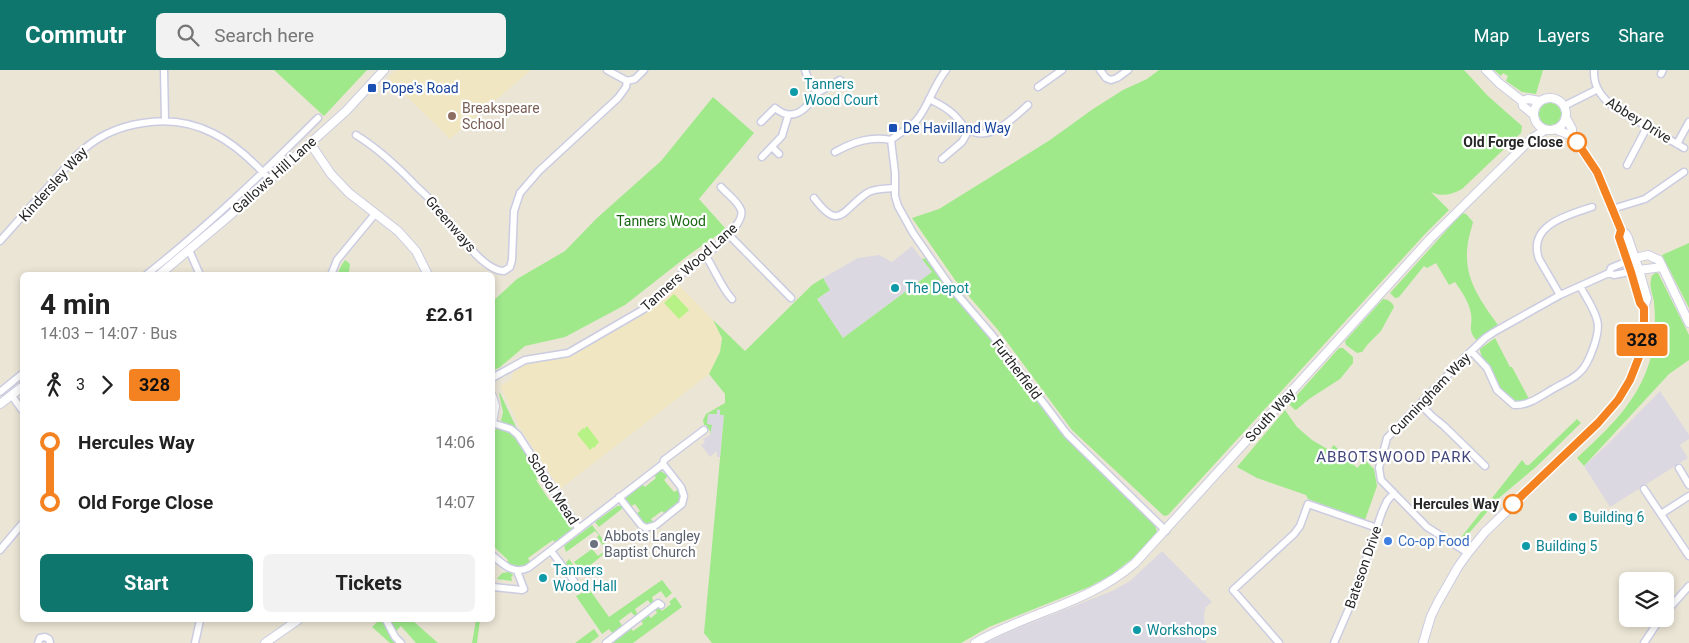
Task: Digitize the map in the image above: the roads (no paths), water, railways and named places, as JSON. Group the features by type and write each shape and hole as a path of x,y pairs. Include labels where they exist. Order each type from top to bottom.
{"street":[{"path":"164,70 165,120"},
{"name":"Gallows Hill Lane","path":"163,272 346,111 384,70"},
{"path":"607,70 627,81 635,80 644,70"},
{"path":"804,70 818,93"},
{"path":"836,152 862,141 891,140 915,122 938,80 946,70"},
{"path":"1038,87 1062,70"},
{"path":"1100,70 1106,78 1111,80 1128,70"},
{"path":"1423,643 1431,616 1438,602 1468,553 1485,532 1598,423 1618,400 1630,380 1639,357 1644,333 1644,308 1640,303 1635,271 1619,237 1621,230 1597,172 1572,136 1555,129 1545,130 1539,126 1522,101 1486,70"},
{"name":"Abbey Drive","path":"1594,70 1595,83 1603,98 1615,108 1684,148"},
{"path":"761,122 775,108 782,114 794,115 812,101 818,93 840,80"},
{"name":"Greenways","path":"356,135 373,146 404,173 435,204 481,258 496,270 504,271 510,267 512,260 514,211 520,193 539,171 624,92 627,81"},
{"name":"Abbey Drive","path":"1564,106 1598,89"},
{"path":"1522,101 1540,101 1552,98 1558,100 1564,106 1566,118 1572,130 1572,136"},
{"path":"929,99 947,109 969,130 985,132 997,130 1028,105"},
{"path":"1531,138 1535,108 1540,101"},
{"path":"762,157 782,136 788,116"},
{"name":"Gallows Hill Lane","path":"150,272 197,234 263,173 318,118"},
{"path":"1555,129 1566,118"},
{"name":"Kindersley Way","path":"0,242 76,156 90,144 115,130 134,124 165,120 188,124 219,136 240,150 269,179"},
{"path":"1676,144 1689,122"},
{"path":"1627,165 1647,127"},
{"path":"942,160 962,142 969,130"},
{"name":"South Way","path":"975,643 1001,629 1101,588 1118,578 1136,563 1430,239 1531,138 1545,130"},
{"name":"Furtherfield","path":"891,140 895,174 895,196 904,217 950,286 992,334 1067,434 1166,531"},
{"path":"310,143 340,184 358,202 398,231 416,251 426,272"},
{"path":"772,147 779,154"},
{"path":"1612,209 1645,199 1684,172"},
{"name":"Tanners Wood Lane","path":"495,376 525,360 568,353 626,320 653,302 679,276 729,235 742,218 742,211 721,187"},
{"path":"814,198 825,212 830,216 836,217 874,190 894,188"},
{"path":"1560,295 1540,259 1538,241 1542,232 1555,221 1592,207"},
{"path":"332,272 337,260 375,214"},
{"path":"729,235 791,298"},
{"path":"189,250 199,272"},
{"path":"705,255 719,281 732,299"},
{"path":"1631,260 1642,256 1652,256 1660,260 1689,323"},
{"name":"Cunningham Way","path":"1468,553 1427,527 1381,480 1379,472 1389,434 1471,351 1494,332 1560,295 1609,273 1611,268 1631,260"},
{"path":"1635,271 1662,267"},
{"name":"Cunningham Way","path":"1609,273 1614,276 1635,271"},
{"path":"1471,351 1487,368 1497,390 1514,405 1525,404 1574,377 1582,371 1588,362 1598,325 1596,316 1580,286"},
{"path":"0,392 20,376"},
{"path":"0,404 20,389"},
{"path":"12,396 20,407"},
{"path":"1420,404 1486,466"},
{"name":"School Mead","path":"495,424 511,429 518,436 579,529 528,568 517,571"},
{"path":"579,529 704,430"},
{"path":"619,498 641,525 646,528 656,525 682,504 684,496 681,487 663,464"},
{"path":"1679,468 1689,484"},
{"path":"1644,489 1689,556"},
{"name":"Bateson Drive","path":"1334,643 1350,606 1384,506 1394,493"},
{"path":"1661,514 1689,496"},
{"path":"1279,643 1232,590 1294,534 1300,526 1308,504 1377,528"},
{"path":"0,550 20,526"},
{"path":"551,551 574,581"},
{"path":"495,558 504,565 517,571 524,589 495,587"},
{"path":"1674,603 1689,586"},
{"path":"606,643 658,602"},
{"path":"194,643 199,622"},
{"path":"264,643 295,622"},
{"path":"387,622 400,643"},
{"path":"1644,643 1655,627"},
{"path":"38,643 40,638 45,637 49,639 50,643"}],"place":[{"name":"Pope's Road","path":"372,88"},
{"name":"Tanners Wood Court","path":"794,92"},
{"name":"Breakspeare School","path":"452,116"},
{"name":"De Havilland Way","path":"893,128"},
{"name":"Old Forge Close","path":"1577,142"},
{"name":"The Depot","path":"895,288"},
{"name":"Hercules Way","path":"1513,504"},
{"name":"Building 6","path":"1573,517"},
{"name":"Co-op Food","path":"1388,541"},
{"name":"Abbots Langley Baptist Church","path":"594,544"},
{"name":"Building 5","path":"1526,546"},
{"name":"Tanners Wood Hall","path":"543,578"},
{"name":"Workshops","path":"1137,630"}],"district":[{"name":"ABBOTSWOOD PARK","path":"1394,457"}],"park label":[{"name":"Tanners Wood","path":"661,221"}]}
